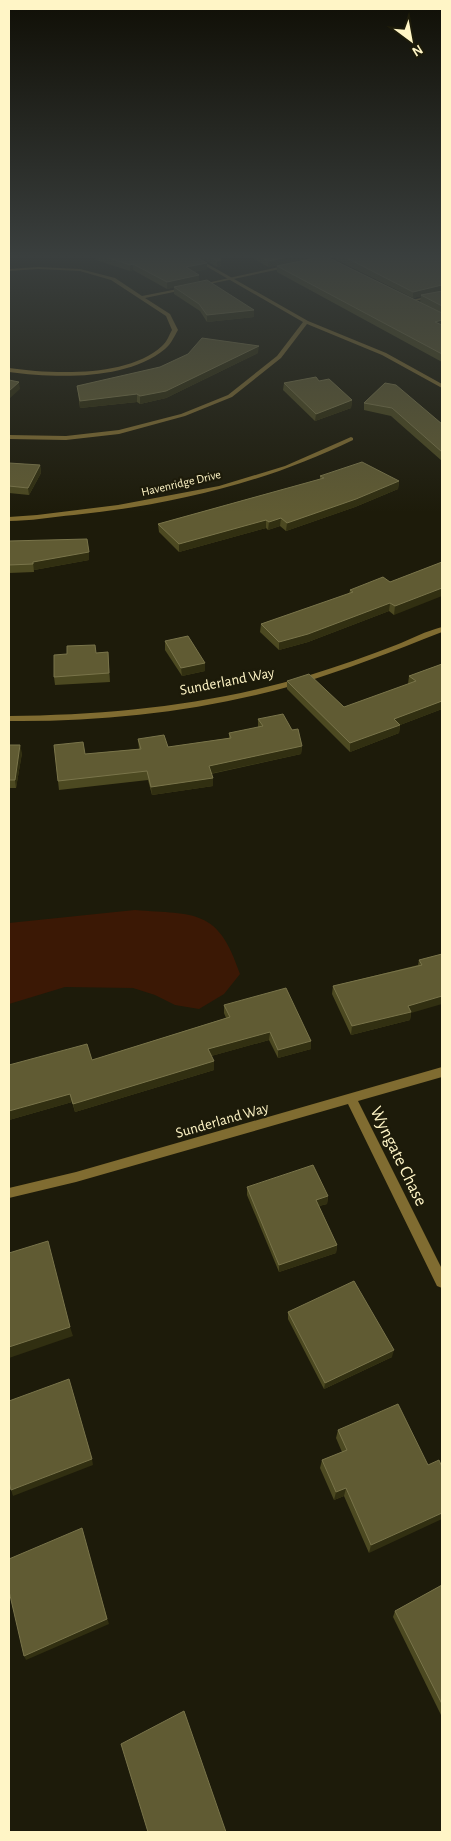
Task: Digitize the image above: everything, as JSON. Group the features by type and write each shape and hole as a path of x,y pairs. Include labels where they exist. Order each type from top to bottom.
{"street":[{"path":"9,370 36,374 88,373 132,364 163,348 168,340"},
{"path":"9,437 66,438 119,432 183,415 230,396 279,357 292,340"},
{"path":"350,340 384,354 442,386"},
{"name":"Havenridge Drive","path":"9,519 126,507 192,494 298,465 351,439"},
{"name":"Sunderland Way","path":"9,719 110,715 242,696 290,684 357,662 442,629"},
{"name":"Sunderland Way","path":"9,1193 76,1177 442,1072"},
{"name":"Wyngate Chase","path":"351,1098 442,1282"}],"shaded area":[{"path":"135,910 189,915 202,919 213,926 223,937 240,974 224,994 199,1009 175,1005 155,995 133,988 65,987 9,1004 9,923"}],"building":[{"path":"200,340 216,340 259,346 166,391 140,396 137,394 80,401 77,386 160,367 188,354"},
{"path":"416,340 442,340 442,354"},
{"path":"316,377 319,381 329,379 352,400 316,414 284,383"},
{"path":"9,380 19,382 9,391"},
{"path":"385,383 396,385 442,424 442,452 392,408 364,403"},
{"path":"362,462 399,481 356,499 287,523 281,518 269,522 266,520 179,544 158,524 324,478 320,476"},
{"path":"9,463 40,465 28,488 9,486"},
{"path":"87,539 89,552 33,562 33,564 9,565 9,541"},
{"path":"442,562 442,588 395,606 390,603 308,634 279,642 261,624 353,592 350,590 383,577 390,582"},
{"path":"188,636 205,663 181,668 165,641"},
{"path":"95,645 96,653 108,652 109,673 54,677 54,655 67,654 67,646"},
{"path":"442,664 442,701 394,719 400,725 350,743 287,681 309,674 344,707 416,681 409,676"},
{"path":"283,714 292,730 298,729 302,746 209,766 213,778 151,787 147,771 58,781 54,745 83,742 85,754 141,749 138,739 164,735 168,747 231,738 229,733 263,726 258,719"},
{"path":"9,745 20,745 15,780 9,780"},
{"path":"442,954 442,996 408,1006 411,1012 352,1026 333,986 422,965 419,960"},
{"path":"286,988 311,1041 278,1050 270,1032 208,1049 214,1061 73,1104 70,1094 9,1111 9,1065 87,1044 92,1060 230,1017 224,1005"},
{"path":"313,1165 328,1196 316,1200 337,1245 279,1265 247,1187"},
{"path":"48,1241 70,1327 9,1347 9,1253"},
{"path":"354,1281 394,1350 325,1383 288,1312"},
{"path":"69,1379 92,1459 11,1490 9,1482 9,1401"},
{"path":"398,1404 428,1465 439,1460 442,1467 442,1513 371,1545 346,1488 336,1492 322,1460 347,1450 338,1430"},
{"path":"82,1528 107,1619 24,1656 9,1591 9,1559"},
{"path":"442,1585 442,1704 395,1611"},
{"path":"184,1711 226,1832 148,1832 121,1744"}]}
